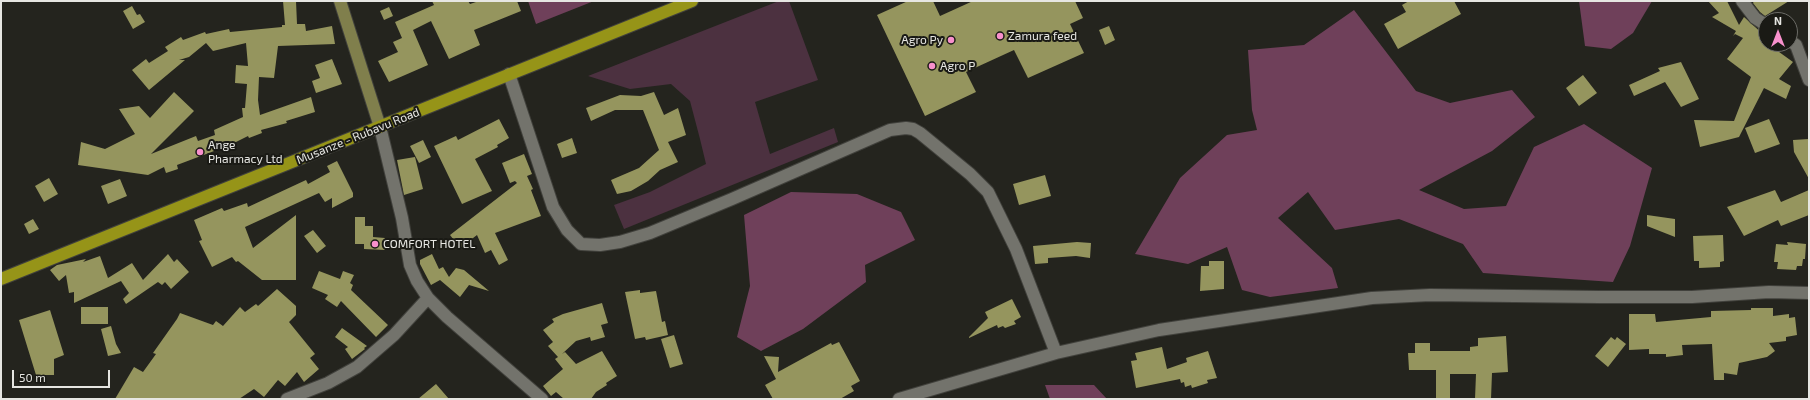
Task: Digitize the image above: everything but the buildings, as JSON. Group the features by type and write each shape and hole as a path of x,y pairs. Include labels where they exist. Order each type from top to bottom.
{"highway":[{"name":"Musanze - Rubavu Road","path":"1,279 380,128 509,74 692,1"}],"main road":[{"path":"340,1 380,128"}],"street":[{"path":"1742,1 1758,20"},
{"path":"1798,50 1809,80"},
{"path":"509,74 553,207 567,230 581,244 600,245 620,242 650,233 890,130 906,128 913,129 970,174 988,192 1016,249 1056,353"},
{"path":"380,128 402,218 410,265 417,281 428,298 530,390 542,399"},
{"path":"899,399 1056,353 1159,330 1372,298 1430,295 1692,297 1769,292 1809,293"},
{"path":"287,399 328,383 357,367 394,336 428,298"}],"shaded area":[{"path":"528,1 594,1 536,24"},
{"path":"779,1 789,1 818,80 755,102 770,154 834,128 838,142 624,229 614,205 650,192 706,164 690,101 671,84 630,89 588,76"},
{"path":"1579,1 1652,1 1633,33 1611,49 1585,46"},
{"path":"1354,10 1416,91 1450,103 1512,90 1535,117 1492,151 1419,190 1464,209 1506,206 1534,147 1584,124 1652,168 1630,246 1613,282 1483,273 1463,244 1399,219 1335,230 1308,192 1278,218 1332,268 1338,288 1270,297 1242,290 1227,247 1188,264 1135,254 1180,178 1227,135 1257,130 1252,110 1248,50 1304,45"},
{"path":"791,192 857,194 901,212 915,240 865,265 866,282 803,329 761,351 737,337 750,286 744,215"},
{"path":"1045,385 1094,385 1107,399 1050,399"}],"place":[{"name":"Zamura feed","path":"1000,36"},
{"name":"Agro Py","path":"951,40"},
{"name":"Agro P","path":"932,66"},
{"name":"Ange Pharmacy Ltd","path":"200,152"},
{"name":"COMFORT HOTEL","path":"375,244"}]}
